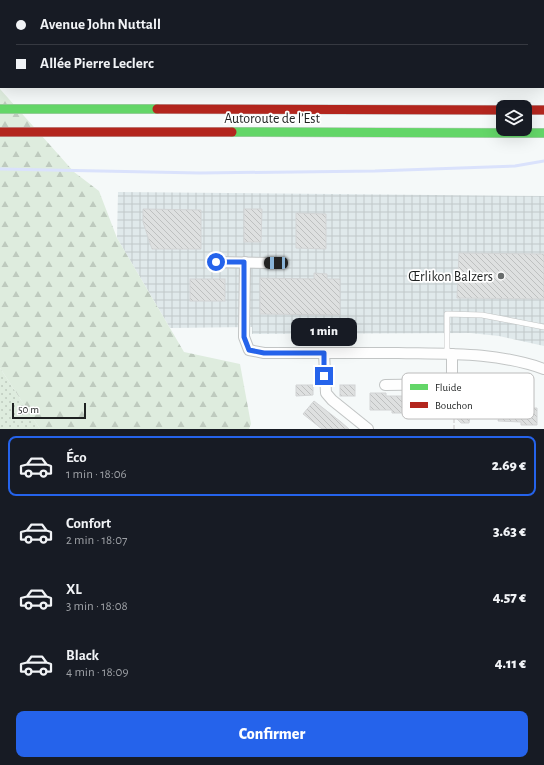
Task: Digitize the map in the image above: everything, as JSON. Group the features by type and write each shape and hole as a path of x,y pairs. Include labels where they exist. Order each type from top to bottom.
{"highway":[{"name":"Autoroute de l’Est","path":"0,109 496,110"},
{"path":"532,110 544,110"},
{"name":"Autoroute de l’Est","path":"0,132 544,133"}],"street":[{"path":"216,262 276,263"},
{"path":"244,262 244,337 249,350 264,353 450,354 496,357 529,364 544,369"},
{"path":"324,353 326,394 368,429"},
{"path":"450,354 453,373"},
{"path":"385,385 402,385"}],"lane":[{"path":"450,354 447,314 482,315 544,327"}],"shaded area":[{"path":"118,192 544,196 544,346 499,336 470,333 252,334 252,327 170,328 117,238"}],"green space":[{"path":"0,89 74,172 99,191 117,238 184,352 240,364 251,424 249,429 40,429 0,368"},
{"path":"0,368 40,429 0,429"}],"building":[{"path":"143,209 201,210 201,249 152,249 143,222"},
{"path":"244,209 262,209 261,242 244,242"},
{"path":"296,213 326,214 326,249 296,248"},
{"name":"Œrlikon Balzers","path":"459,253 544,254 544,299 457,298"},
{"path":"314,273 327,274 327,279 340,279 340,315 260,314 260,278 314,279"},
{"path":"190,279 225,279 225,301 190,301"},
{"path":"296,385 313,385 313,395 296,396"},
{"path":"340,385 355,385 355,396 340,396"},
{"path":"370,393 386,393 386,396 402,396 402,413 392,413 392,410 370,410"},
{"path":"314,401 349,429 322,429 303,414"},
{"path":"534,408 537,408 537,425 521,425 521,422 498,421 498,419 534,419"},
{"path":"457,419 470,419 469,423 461,423"}],"waterway":[{"path":"0,169 200,173 375,171 515,166 544,161"}],"traffic: fast":[{"path":"0,109 157,109"},
{"path":"232,132 544,133"}],"traffic: jam":[{"path":"157,109 496,110"},
{"path":"532,110 544,110"},
{"path":"0,132 232,132"}],"place":[{"name":"Œrlikon Balzers","path":"501,276"}],"route":[{"path":"216,262 244,262 244,337 249,350 264,353 324,353 324,376"}]}
